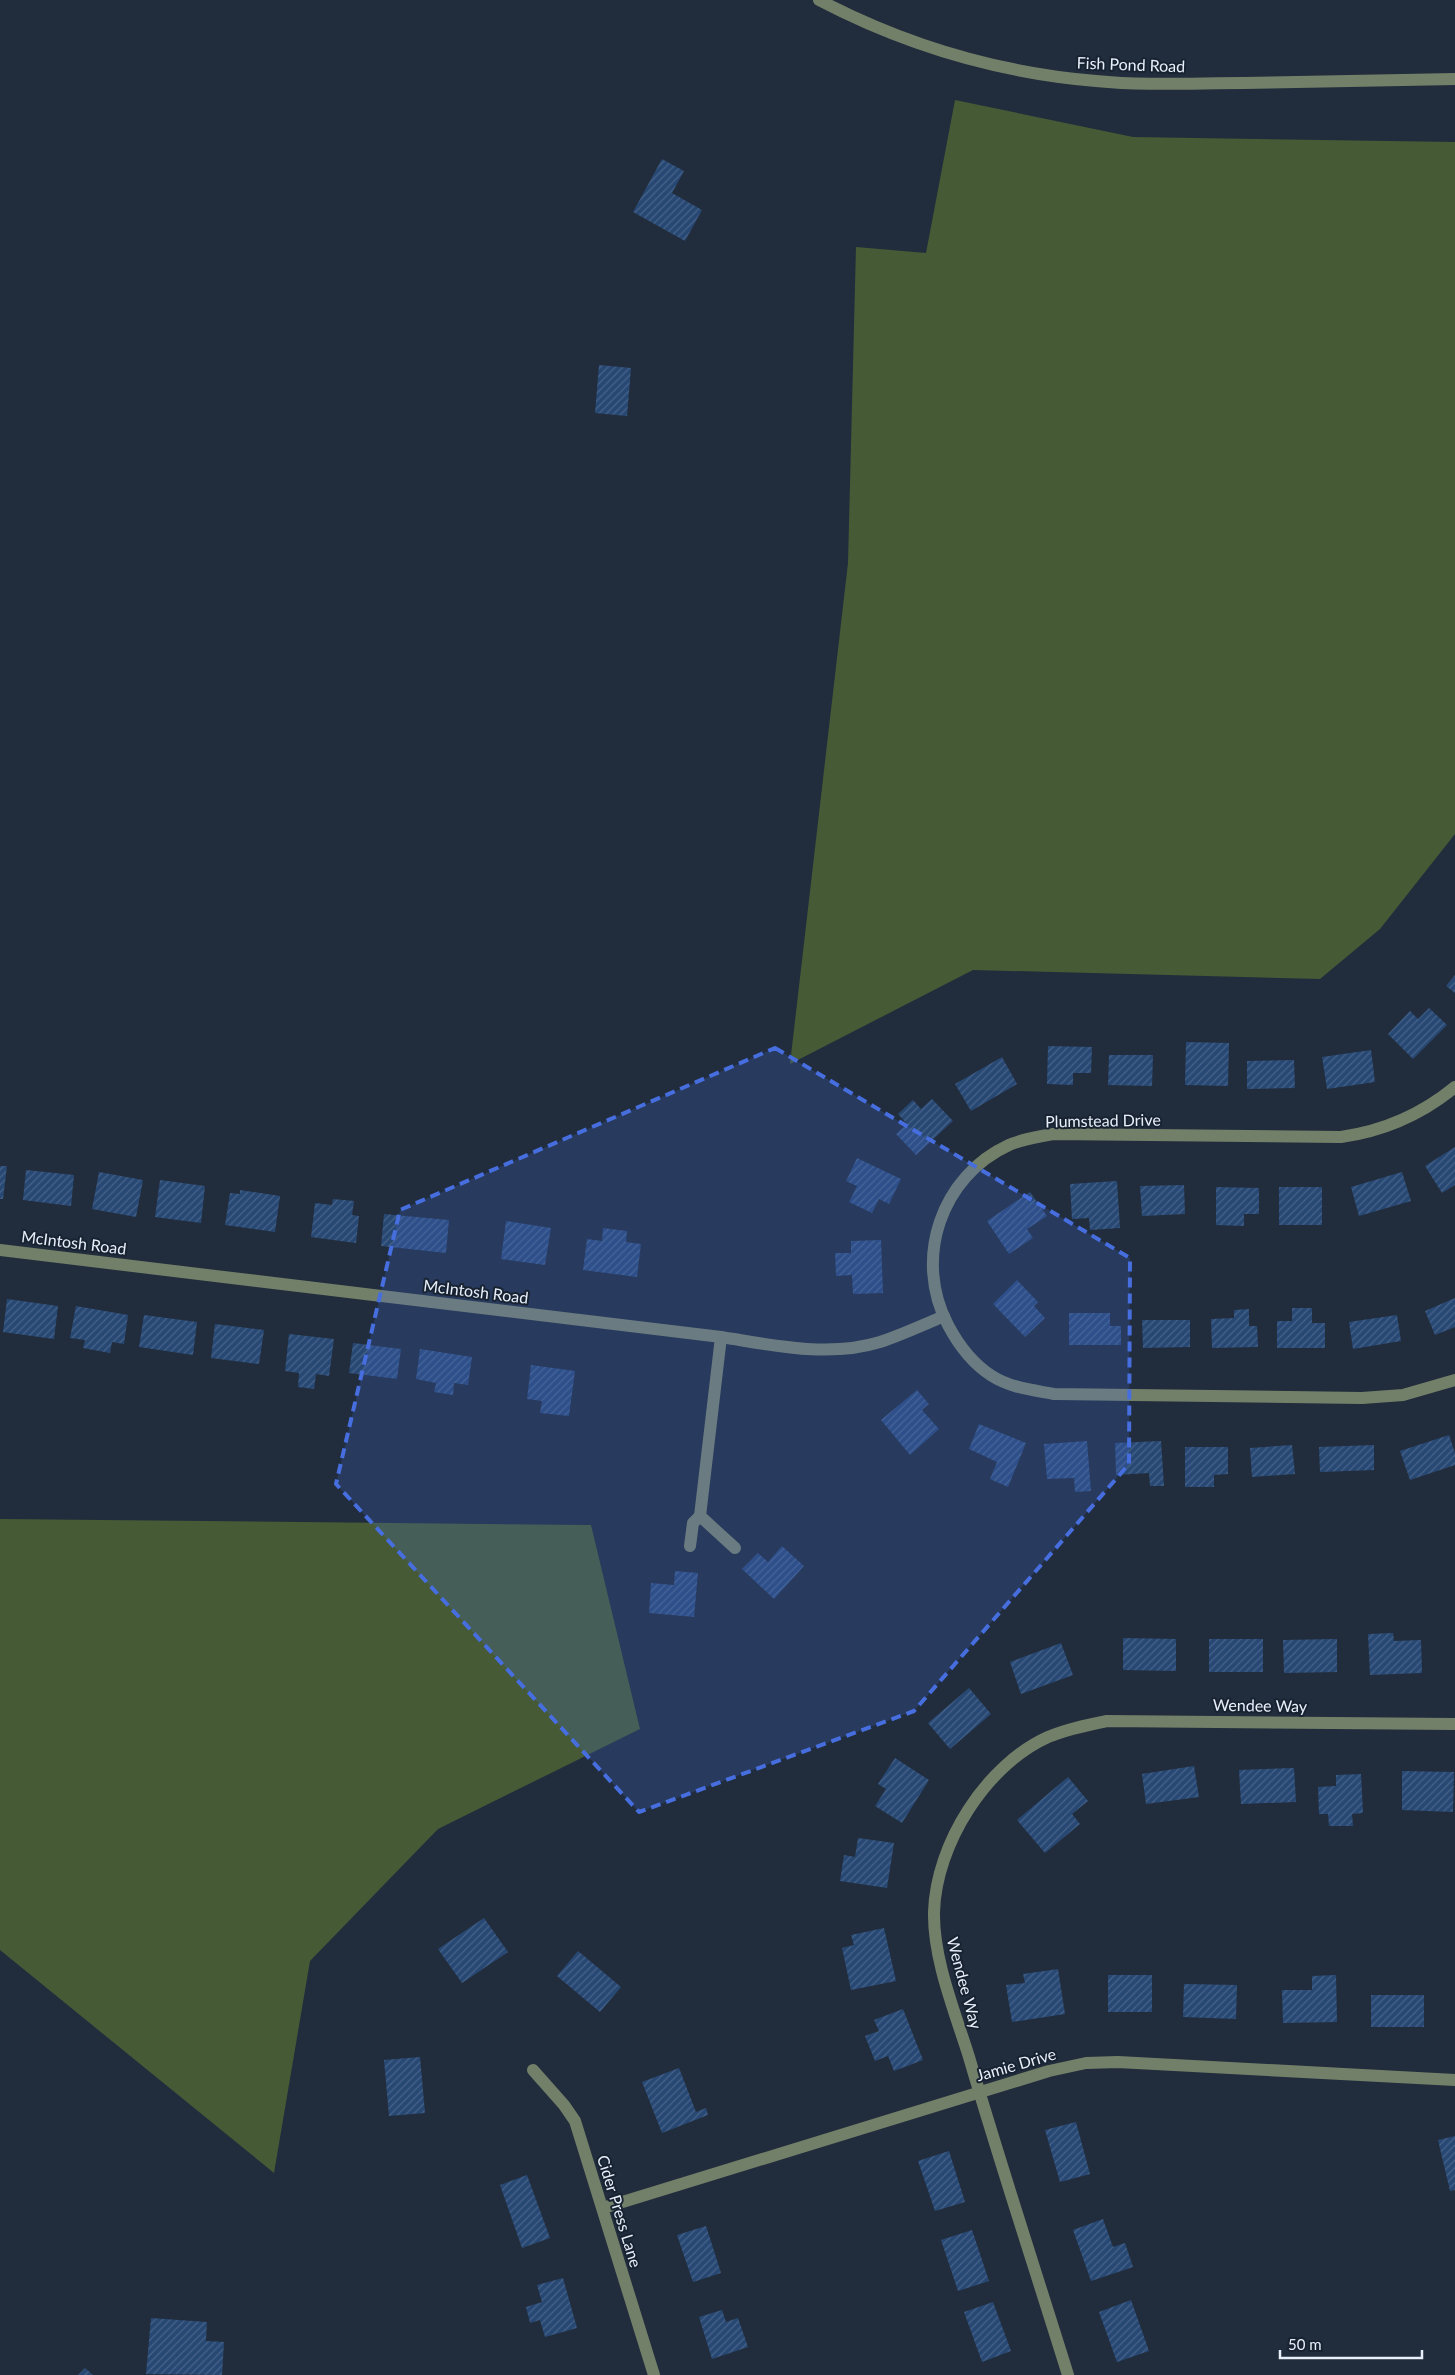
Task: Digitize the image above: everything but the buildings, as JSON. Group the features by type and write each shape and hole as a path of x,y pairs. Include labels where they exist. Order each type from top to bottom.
{"street":[{"name":"Fish Pond Road","path":"819,0 853,17 915,42 969,59 1060,77 1131,83 1455,79"},
{"name":"Plumstead Drive","path":"1455,1087 1440,1099 1403,1120 1369,1132 1341,1137 1053,1134 1009,1145 983,1162 961,1182 941,1215 932,1253 936,1294 944,1316 965,1351 992,1376 1010,1385 1054,1394 1362,1398 1403,1395 1455,1380"},
{"name":"McIntosh Road","path":"0,1250 721,1336 811,1350 847,1348 880,1342 944,1316"},
{"path":"690,1546 693,1523 700,1516 721,1336"},
{"path":"700,1516 735,1548"},
{"name":"Wendee Way","path":"1068,2375 939,1958 934,1910 943,1866 959,1827 981,1791 1012,1759 1048,1737 1067,1730 1107,1721 1455,1724"},
{"name":"Jamie Drive","path":"603,2208 979,2091 1070,2066 1099,2061 1455,2080"},
{"name":"Cider Press Lane","path":"532,2070 564,2105 575,2121 654,2375"}],"highlighted area":[{"path":"775,1048 1130,1258 1129,1464 914,1711 639,1812 336,1484 400,1210"}],"green space":[{"path":"955,100 1133,137 1455,142 1455,834 1380,929 1320,979 973,970 790,1064 848,563 856,247 926,253"},
{"path":"0,1519 591,1525 640,1729 438,1829 310,1961 274,2173 0,1950"}]}
